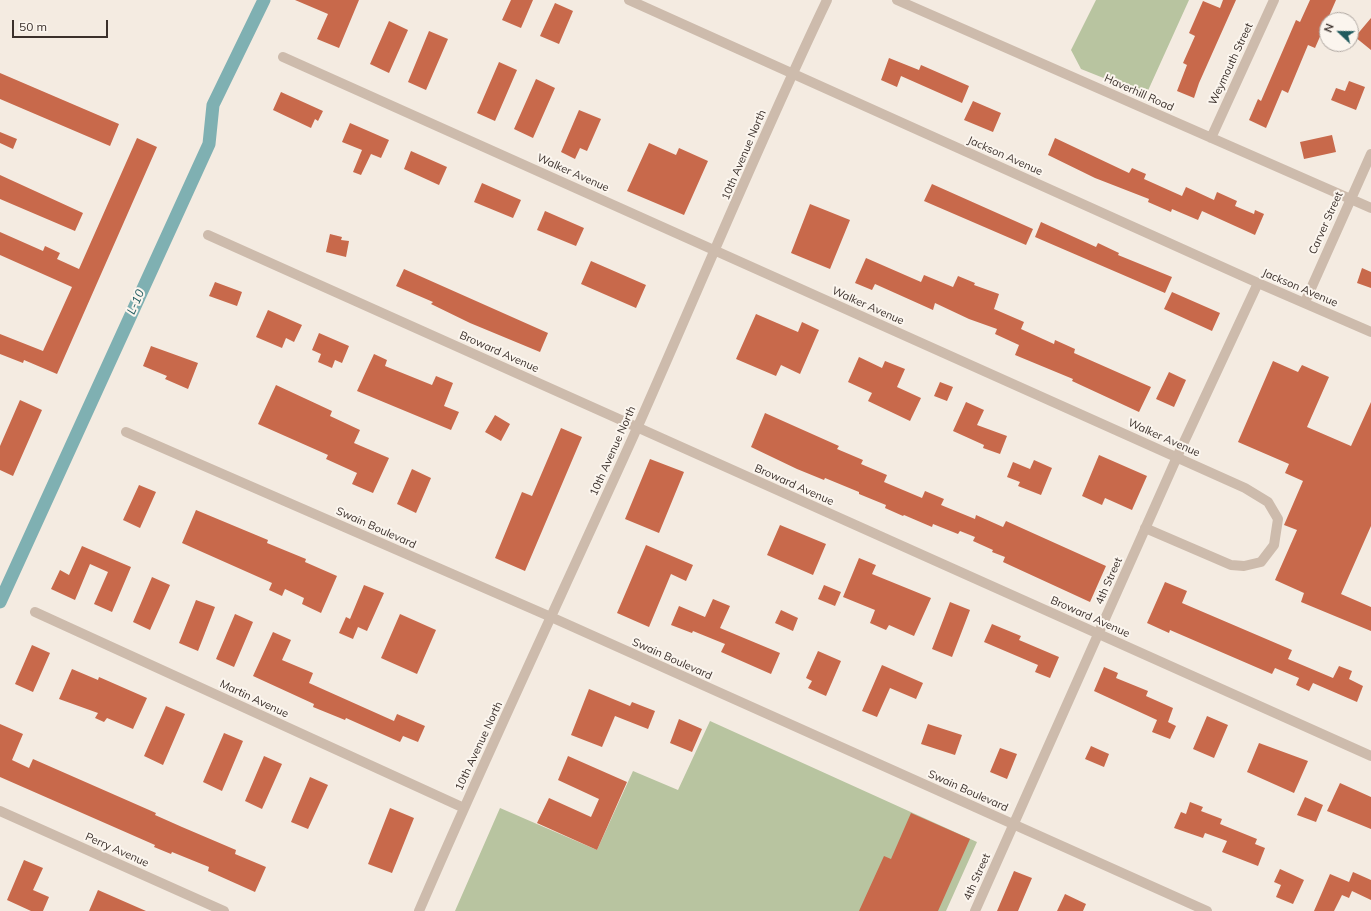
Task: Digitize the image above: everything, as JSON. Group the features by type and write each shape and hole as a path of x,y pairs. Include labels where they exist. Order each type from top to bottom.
{"street":[{"name":"Jackson Avenue","path":"629,0 1258,283 1305,302 1371,332"},
{"name":"10th Avenue North","path":"419,911 464,808 637,428 792,73 827,0"},
{"name":"Haverhill Road","path":"897,0 1371,208"},
{"name":"Weymouth Street","path":"1211,138 1274,0"},
{"name":"Walker Avenue","path":"283,57 1245,488 1268,502 1278,520 1274,545 1261,562 1244,566 1230,565 1145,528"},
{"name":"Carver Street","path":"1305,302 1371,154"},
{"name":"Broward Avenue","path":"208,235 1371,756"},
{"name":"4th Street","path":"975,911 1145,528 1258,283"},
{"name":"Swain Boulevard","path":"126,432 551,618 1207,911"},
{"name":"Martin Avenue","path":"35,612 464,808"},
{"name":"Perry Avenue","path":"0,811 224,911"}],"green space":[{"path":"1096,0 1189,0 1146,95 1081,69 1071,50"},
{"path":"710,721 977,842 946,911 455,911 500,808 597,850 633,771 678,790"}],"building":[{"path":"295,0 359,0 339,48 317,39 328,14"},
{"path":"511,0 533,0 521,28 502,20"},
{"path":"1223,0 1236,0 1199,83 1194,98 1177,91 1187,65 1183,63 1195,36 1189,33 1203,1 1220,8"},
{"path":"1310,0 1336,0 1331,12 1319,12 1319,39 1315,48 1308,45 1288,93 1282,90 1266,128 1249,120 1258,99 1261,101 1296,20 1300,22"},
{"path":"555,3 573,11 559,44 540,36"},
{"path":"1371,18 1371,50 1359,40 1359,32"},
{"path":"389,21 408,30 389,73 370,64"},
{"path":"429,31 448,39 426,90 408,82"},
{"path":"889,58 919,70 921,65 969,86 962,103 901,76 897,87 881,80"},
{"path":"499,62 517,70 495,121 477,113"},
{"path":"0,73 119,124 110,146 0,99"},
{"path":"536,79 555,88 533,138 514,129"},
{"path":"1349,81 1365,87 1356,110 1331,100 1336,88 1345,91"},
{"path":"281,92 323,111 318,121 315,119 311,128 273,110"},
{"path":"973,101 1001,113 993,132 964,120"},
{"path":"579,110 601,119 587,151 580,148 575,159 561,152"},
{"path":"350,123 389,140 381,158 371,154 361,175 353,172 362,150 342,142"},
{"path":"0,132 17,139 13,149 0,143"},
{"path":"1332,135 1336,152 1304,159 1300,142"},
{"path":"137,138 157,147 57,374 24,360 23,363 0,354 0,334 43,351 72,287 0,255 0,232 43,251 45,246 60,253 57,259 79,269"},
{"path":"1055,138 1129,173 1132,168 1146,174 1144,179 1182,196 1186,187 1214,200 1217,192 1237,201 1235,206 1254,214 1255,210 1264,214 1255,235 1202,211 1198,220 1172,209 1171,212 1148,202 1149,199 1095,178 1048,155"},
{"path":"649,143 676,155 679,148 708,161 684,215 627,191"},
{"path":"411,151 447,167 439,185 404,169"},
{"path":"0,175 83,213 75,231 0,199"},
{"path":"482,183 521,200 513,218 474,202"},
{"path":"932,184 1033,229 1026,245 924,201"},
{"path":"810,204 850,220 830,269 791,253"},
{"path":"545,211 584,228 576,246 537,230"},
{"path":"1041,222 1096,247 1098,243 1119,253 1118,255 1172,277 1165,293 1035,237"},
{"path":"330,234 342,237 341,240 349,241 346,257 326,252"},
{"path":"866,258 921,282 924,275 953,287 958,276 975,283 974,285 999,294 994,309 1024,322 1021,329 1054,344 1055,340 1075,349 1074,353 1151,387 1139,412 1072,381 1073,379 1015,355 1019,345 995,334 997,329 969,319 935,303 933,310 875,284 872,290 855,283"},
{"path":"591,261 646,285 636,308 581,284"},
{"path":"1362,268 1371,272 1371,288 1357,283"},
{"path":"404,269 548,333 540,352 470,323 431,304 433,302 396,286"},
{"path":"215,282 242,292 237,306 209,296"},
{"path":"1172,292 1220,313 1212,331 1164,309"},
{"path":"268,310 302,325 294,342 286,338 282,348 256,337"},
{"path":"756,314 798,332 802,322 819,330 800,374 781,365 776,376 736,359"},
{"path":"319,333 349,346 342,363 335,360 332,368 318,362 321,354 312,350"},
{"path":"151,346 198,363 188,389 165,379 167,376 143,366"},
{"path":"374,354 387,360 385,366 432,385 436,376 453,383 444,406 459,412 451,430 357,391"},
{"path":"859,357 882,368 885,361 905,369 897,387 921,398 910,421 868,401 872,393 848,382"},
{"path":"1273,361 1298,372 1302,365 1329,377 1307,427 1351,446 1371,402 1371,526 1341,594 1371,607 1371,631 1301,602 1304,593 1275,580 1297,530 1284,525 1303,481 1285,473 1289,464 1238,442"},
{"path":"1169,372 1186,380 1174,407 1156,399"},
{"path":"940,382 953,387 947,401 934,396"},
{"path":"276,385 332,411 330,416 360,430 354,443 389,458 373,493 352,484 357,473 326,459 328,455 258,424"},
{"path":"20,400 42,410 13,476 0,470 0,446"},
{"path":"966,402 984,410 977,425 1007,436 1000,454 983,448 984,445 953,431"},
{"path":"765,413 839,446 837,449 863,460 861,464 887,475 884,482 922,498 925,491 944,499 941,505 975,519 976,515 1003,527 1006,521 1106,566 1090,602 1003,562 1005,557 992,552 993,550 973,541 975,537 960,531 958,534 933,524 932,527 904,515 903,516 885,508 886,505 859,494 859,492 825,478 824,480 797,469 751,447"},
{"path":"495,415 510,424 501,441 485,432"},
{"path":"561,428 582,437 525,571 495,558 522,492 532,496"},
{"path":"1099,455 1147,476 1132,510 1105,498 1102,505 1082,496"},
{"path":"650,459 684,472 659,533 625,519"},
{"path":"1034,460 1052,468 1041,495 1018,486 1020,482 1007,477 1013,462 1030,469"},
{"path":"412,469 431,478 416,513 397,504"},
{"path":"139,485 156,492 140,528 123,520"},
{"path":"196,510 268,540 267,543 306,559 305,562 337,576 321,613 302,604 304,598 285,589 282,596 269,590 272,583 182,543"},
{"path":"780,525 826,544 813,575 767,555"},
{"path":"646,545 693,565 686,581 671,574 649,627 617,613"},
{"path":"82,546 131,567 112,612 94,604 108,572 90,564 75,600 51,589 60,570 69,575"},
{"path":"859,558 876,565 872,574 931,598 914,636 889,625 886,630 870,623 875,610 843,597"},
{"path":"152,577 170,585 150,630 133,622"},
{"path":"1165,582 1187,591 1182,603 1292,650 1288,659 1333,678 1339,666 1352,671 1349,679 1363,686 1357,702 1313,683 1309,691 1296,685 1299,678 1275,668 1272,674 1170,630 1169,633 1147,623"},
{"path":"364,585 384,593 367,631 358,627 353,639 339,633 346,617 350,619"},
{"path":"824,585 841,592 835,606 818,599"},
{"path":"713,599 730,606 720,628 780,653 771,674 721,652 725,644 693,631 692,633 671,625 679,606 705,617"},
{"path":"196,600 215,607 198,651 179,643"},
{"path":"950,602 970,610 952,657 932,649"},
{"path":"781,610 798,618 793,631 775,623"},
{"path":"235,614 253,622 234,667 216,659"},
{"path":"400,614 436,630 417,674 381,658"},
{"path":"992,624 1021,636 1019,640 1059,657 1050,678 1035,672 1038,665 984,642"},
{"path":"273,632 291,640 282,660 313,673 309,683 394,721 397,714 425,726 418,742 403,736 400,742 346,718 345,720 313,707 314,704 253,676"},
{"path":"32,645 50,653 33,692 15,684"},
{"path":"818,651 841,661 826,696 808,688 812,681 806,678"},
{"path":"882,665 923,683 916,699 890,688 877,717 862,711"},
{"path":"1104,667 1118,673 1116,678 1148,691 1146,696 1173,708 1168,722 1176,726 1170,739 1152,732 1157,720 1094,691"},
{"path":"72,669 98,680 99,677 147,698 133,729 107,718 104,722 95,718 98,713 59,699"},
{"path":"589,689 630,706 632,702 655,711 648,729 615,716 602,747 571,735"},
{"path":"166,706 185,714 163,765 144,756"},
{"path":"1207,716 1228,725 1214,758 1193,749"},
{"path":"679,719 702,729 692,752 670,743"},
{"path":"0,724 23,734 12,760 29,768 33,759 236,850 235,854 266,867 255,892 208,871 209,867 172,852 171,854 154,847 155,845 0,777"},
{"path":"928,724 962,735 955,755 921,744"},
{"path":"224,733 243,741 222,791 203,782"},
{"path":"1259,743 1308,761 1294,793 1247,772"},
{"path":"1091,746 1109,754 1104,767 1085,759"},
{"path":"1000,748 1017,754 1007,779 990,772"},
{"path":"264,756 282,764 262,809 245,801"},
{"path":"568,756 627,782 597,850 537,823 549,798 591,817 599,799 558,780"},
{"path":"310,777 328,785 308,829 291,822"},
{"path":"1340,783 1371,797 1371,829 1327,811"},
{"path":"1305,797 1323,805 1316,822 1297,815"},
{"path":"1190,802 1203,807 1201,811 1222,819 1220,824 1257,839 1255,844 1265,848 1258,866 1222,852 1227,841 1205,833 1203,838 1174,828 1181,812 1186,814"},
{"path":"390,808 414,818 392,873 368,864"},
{"path":"911,813 970,839 938,911 859,911 884,856 891,859"},
{"path":"24,860 43,868 33,890 49,897 43,911 31,911 7,900"},
{"path":"1280,869 1304,880 1293,904 1276,897 1281,885 1274,882"},
{"path":"1014,871 1032,878 1018,911 997,911"},
{"path":"1353,872 1371,880 1371,900 1352,891 1349,898 1342,895 1334,911 1314,911 1330,874 1349,882"},
{"path":"98,890 146,911 89,911"},
{"path":"1065,894 1086,904 1083,911 1057,911"}],"waterway":[{"name":"L-10","path":"0,602 209,144 213,105 264,0"}]}
